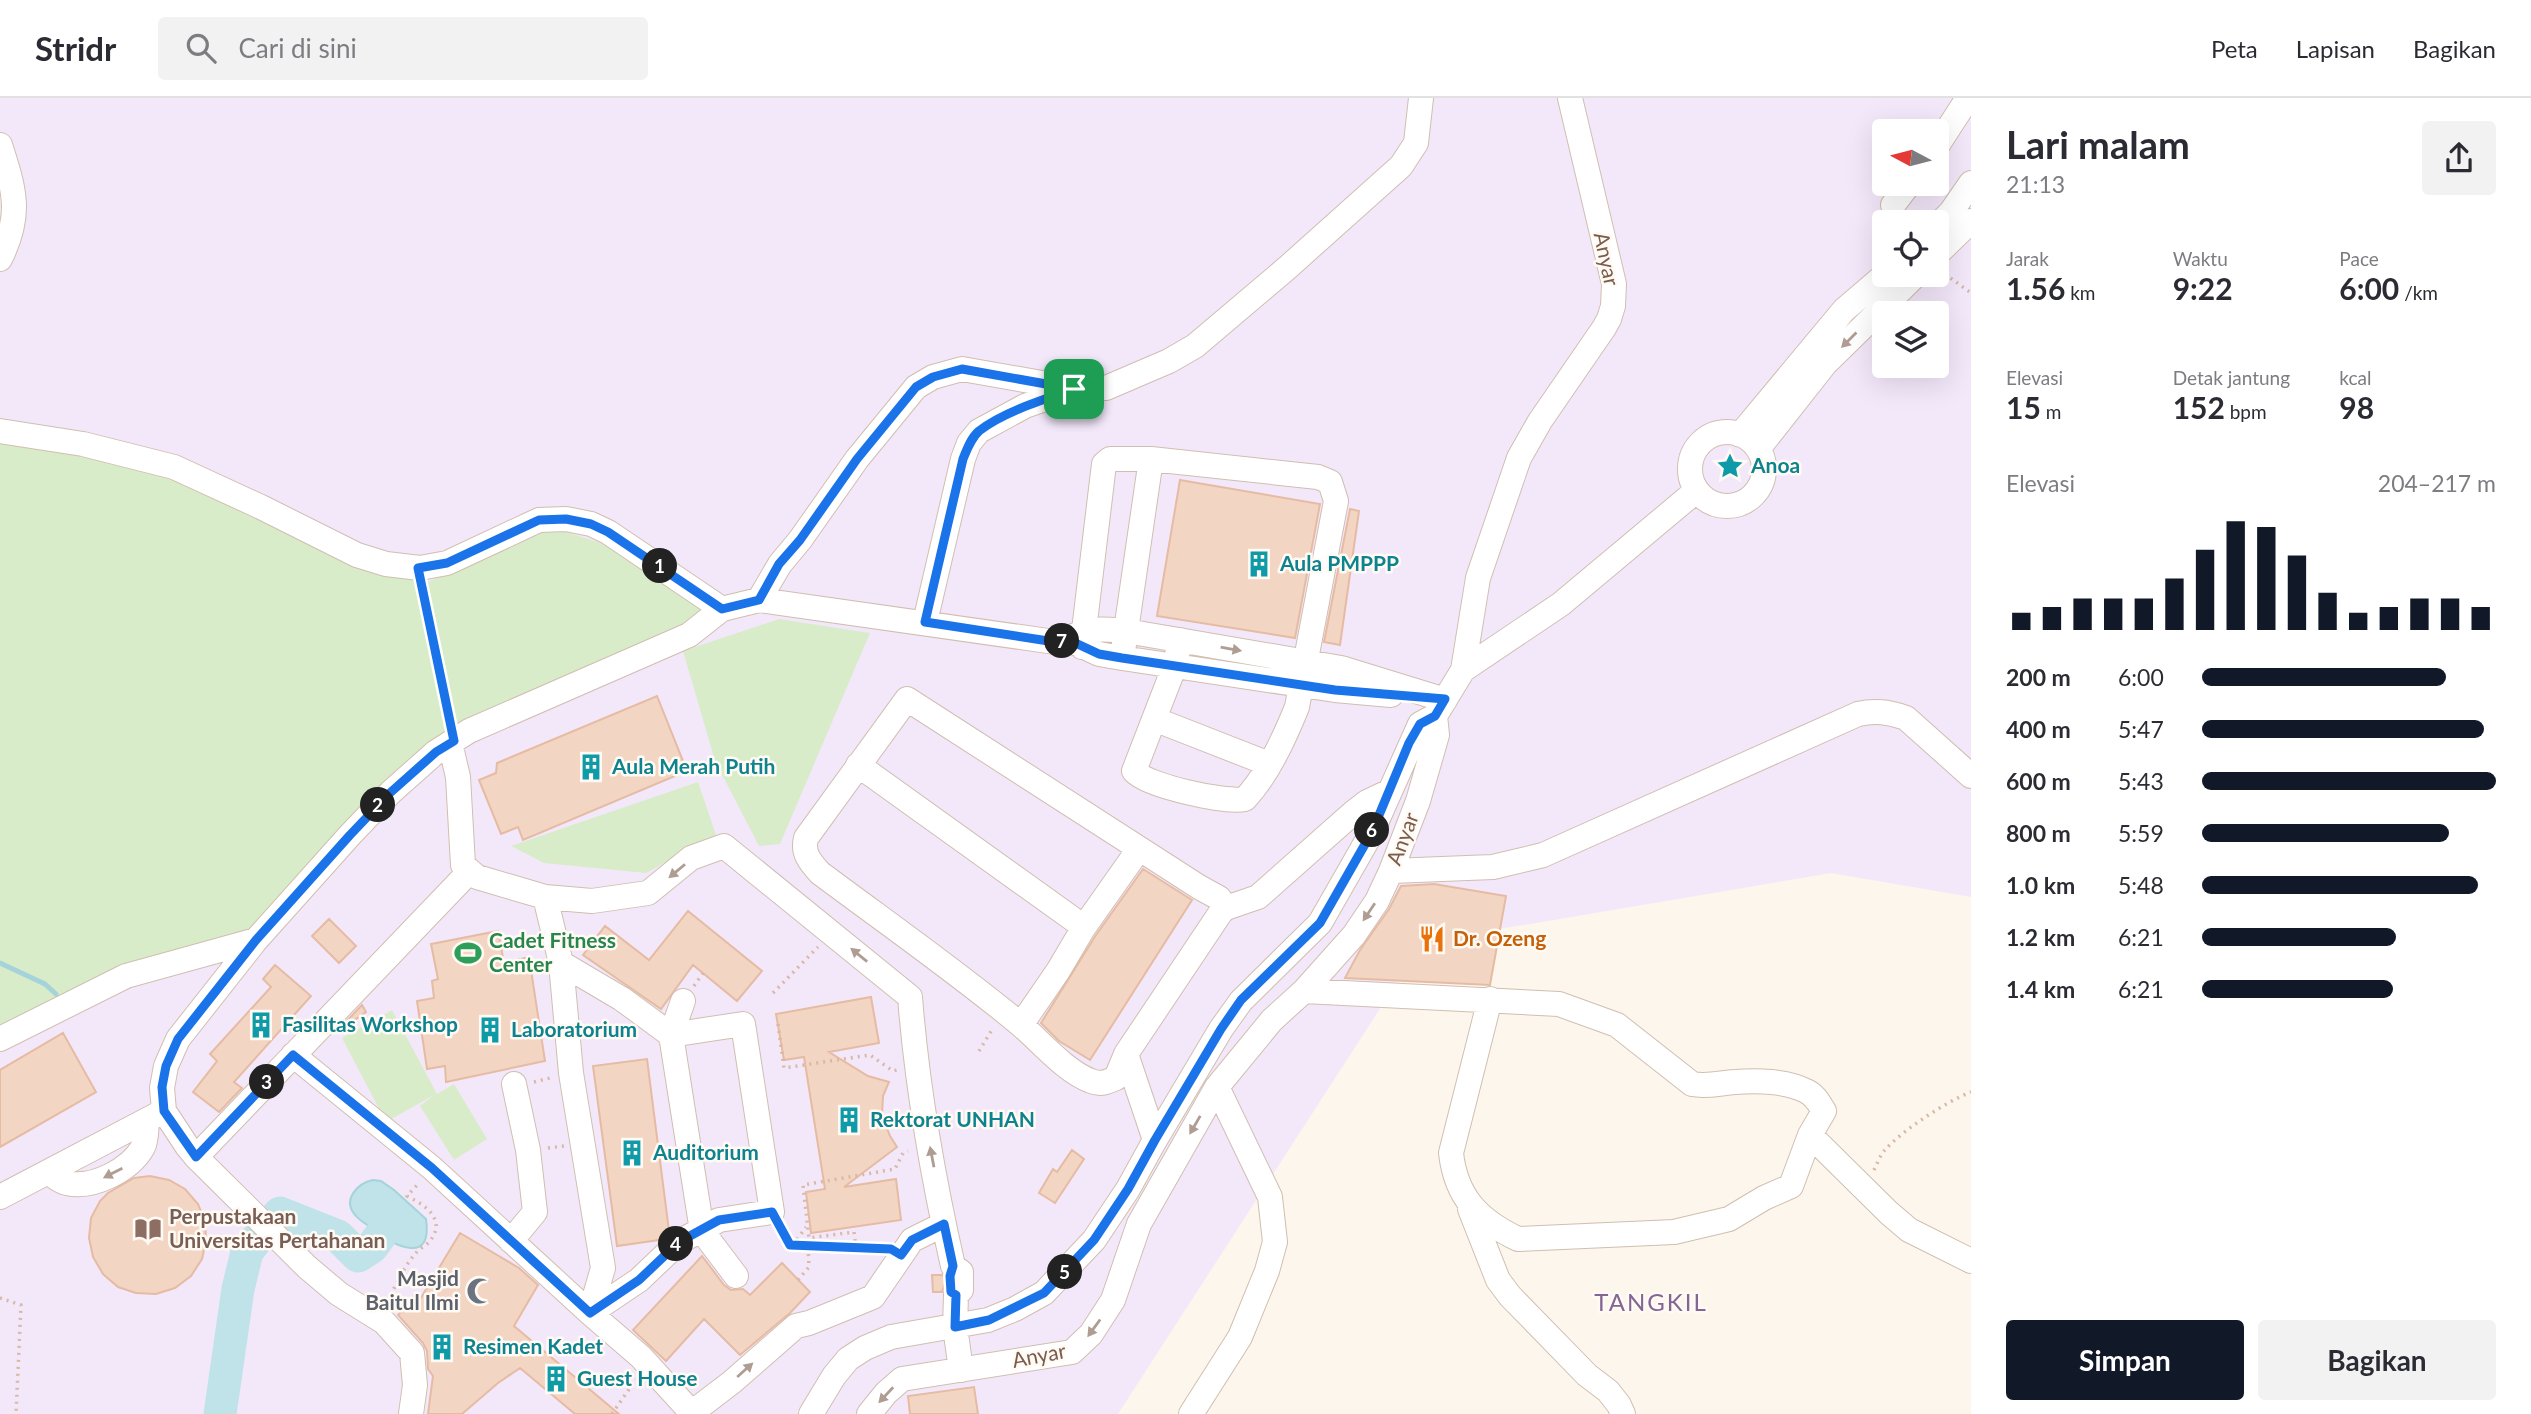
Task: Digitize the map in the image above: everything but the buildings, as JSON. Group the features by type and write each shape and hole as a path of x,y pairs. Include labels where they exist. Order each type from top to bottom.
{"street":[{"path":"759,600 779,564 800,540 857,459 916,387 933,377 962,369 1074,389 1106,388 1169,361 1195,346 1402,166 1416,143 1421,98"},
{"name":"Anyar","path":"811,1414 834,1376 848,1360 865,1348 891,1337 989,1320 1044,1293 1094,1240 1128,1189 1221,1029 1241,1000 1320,923 1372,832 1388,792 1433,713 1463,670 1478,578 1519,458 1540,421 1604,328 1613,306 1614,284 1570,98"},
{"path":"1950,126 1968,98"},
{"path":"0,145 13,191 15,210 13,231 0,259"},
{"path":"1949,214 1971,183"},
{"path":"1893,205 1900,196"},
{"path":"1949,242 1971,221"},
{"path":"1749,442 1844,310 1872,286"},
{"path":"1749,442 1904,287"},
{"path":"925,622 969,443 979,431 1025,406 1074,389"},
{"path":"0,430 83,444 174,467 249,500 357,555 386,564 418,568 447,563 539,520 566,519 591,524 608,532 722,609"},
{"path":"1727,432 1749,442 1762,461 1763,474 1759,485 1752,496 1742,503 1717,505 1696,491 1690,465 1694,452 1702,441 1714,434 1727,432"},
{"path":"1078,640 1104,464 1110,459 1151,459 1318,477 1330,482 1336,501 1297,707 1259,784 1245,799 1236,801 1152,783 1140,778 1134,771 1175,665 1180,640"},
{"path":"1122,658 1151,459"},
{"path":"1463,670 1561,604 1696,491"},
{"path":"0,1197 48,1172 65,1183 82,1184 97,1181 125,1167 144,1146 155,1116 166,1066 178,1039 256,940 391,792 436,752 492,720 689,635 722,609 759,600 1055,642 1078,640 1100,630 1126,631 1180,640 1304,673"},
{"path":"1078,640 1122,658 1175,665 1304,673 1341,668 1433,713"},
{"path":"1226,908 1219,898 907,699 806,838 805,852 820,873 1012,1018 1056,1057 1090,1081 1103,1084 1116,1078 1126,1054 1221,912 1258,897 1354,812 1388,792"},
{"path":"1391,871 1493,867 1543,855 1858,714 1873,711 1906,718 1971,776"},
{"name":"Anyar","path":"869,1414 902,1379 1072,1352 1091,1334 1113,1300 1139,1224 1217,1087 1272,1020 1304,991 1354,935 1377,901 1418,801 1437,735 1433,713"},
{"path":"1154,719 1269,764"},
{"path":"452,742 458,777 463,865 477,877 545,897 592,901 648,893 691,858 724,846 910,997 914,1056 953,1266 950,1276 951,1292 956,1295 955,1327 961,1370"},
{"path":"858,765 1083,928"},
{"path":"1012,1018 1058,971 1083,928 1139,849"},
{"path":"196,1157 469,872"},
{"path":"545,897 561,963 571,1073 603,1268 590,1313"},
{"path":"0,1039 126,976 256,940"},
{"path":"561,963 622,999 671,1035 743,1024 772,1212 719,1220 679,1242 639,1280 590,1313"},
{"path":"1304,991 1559,1004 1618,1025 1692,1084 1704,1087 1752,1081 1785,1085 1806,1090 1815,1097 1824,1111 1810,1135 1791,1186 1729,1219 1674,1232 1518,1238 1495,1228 1468,1205"},
{"path":"1490,999 1451,1153 1454,1174 1498,1280 1510,1296 1587,1375 1608,1391 1623,1414"},
{"path":"683,1001 671,1035 702,1231 736,1276"},
{"path":"1126,1054 1155,1140"},
{"path":"293,1055 432,1168 647,1363 691,1413 732,1382 796,1326 873,1297 912,1240 944,1224"},
{"path":"511,1241 536,1212 528,1150 514,1084"},
{"path":"1191,1414 1240,1337 1267,1270 1275,1242 1270,1197 1217,1087"},
{"path":"155,1116 307,1267 328,1285 384,1322 412,1353 415,1385 411,1414"},
{"path":"1810,1135 1909,1230 1971,1261"}],"path":[{"path":"1949,277 1971,293"},
{"path":"418,568 452,742"},
{"path":"773,993 814,952"},
{"path":"979,1051 1012,1018"},
{"path":"778,1024 784,1068 870,1055 893,1071"},
{"path":"1864,1189 1884,1151 1914,1125 1957,1097 1971,1092"},
{"path":"528,1150 584,1144"},
{"path":"856,1248 854,1232 809,1238 803,1185 895,1169 903,1153"},
{"path":"376,1318 416,1253 430,1241 436,1225 433,1214 423,1204 407,1196 432,1168"},
{"path":"772,1212 788,1242 793,1245 891,1249 901,1255"},
{"path":"793,1245 807,1227"},
{"path":"799,1280 809,1267 807,1245"},
{"path":"0,1298 21,1305 16,1414"},
{"path":"612,1414 647,1363"}],"shaded area":[{"path":"0,98 1971,98 1971,897 1831,873 1423,942 1118,1414 0,1414"}],"green space":[{"path":"0,441 157,471 336,551 423,584 553,528 614,547 706,602 703,616 435,749 260,927 0,1033"},
{"path":"779,619 870,633 780,844 759,846 715,761 683,651"},
{"path":"698,782 716,835 646,873 544,863 511,846"},
{"path":"392,1010 437,1094 454,1084 487,1139 454,1160 420,1106 434,1095 386,1122 342,1038"}],"water":[{"path":"373,1180 381,1181 394,1190 426,1219 427,1233 424,1243 418,1247 401,1246 382,1236 356,1216 350,1204 353,1193"}],"waterway":[{"path":"0,963 45,984 56,994"},
{"path":"220,1414 238,1289 247,1252 259,1236 280,1213 338,1236 358,1256 372,1247 380,1236"}],"place":[{"name":"Anoa","path":"1730,466"},
{"name":"Aula PMPPP","path":"1259,564"},
{"name":"Aula Merah Putih","path":"591,767"},
{"name":"Dr. Ozeng","path":"1432,939"},
{"name":"Cadet Fitness Center","path":"468,953"},
{"name":"Fasilitas Workshop","path":"261,1025"},
{"name":"Laboratorium","path":"490,1030"},
{"name":"Rektorat UNHAN","path":"849,1120"},
{"name":"Auditorium","path":"632,1153"},
{"name":"Perpustakaan Universitas Pertahanan","path":"148,1229"},
{"name":"Masjid Baitul Ilmi","path":"480,1291"},
{"name":"Resimen Kadet","path":"442,1347"},
{"name":"Guest House","path":"556,1379"}],"district":[{"name":"TANGKIL","path":"1651,1303"}],"route":[{"path":"962,369 1074,389 1025,406 979,431 969,443 925,622 1055,642 1069,640 1099,654 1335,690 1445,699 1435,716 1420,724 1409,743 1372,832 1320,923 1241,1000 1221,1029 1128,1189 1094,1240 1044,1293 989,1320 955,1327 956,1295 951,1292 950,1276 953,1266 944,1224 912,1240 901,1255 891,1249 790,1245 772,1212 719,1220 679,1242 639,1280 590,1313 432,1168 293,1055 196,1157 164,1111 162,1087 166,1066 178,1039 256,940 350,835 391,792 436,752 454,741 418,568 447,563 539,520 566,519 591,524 608,532 722,609 759,600 779,564 800,540 857,459 916,387 933,377 962,369"}]}
